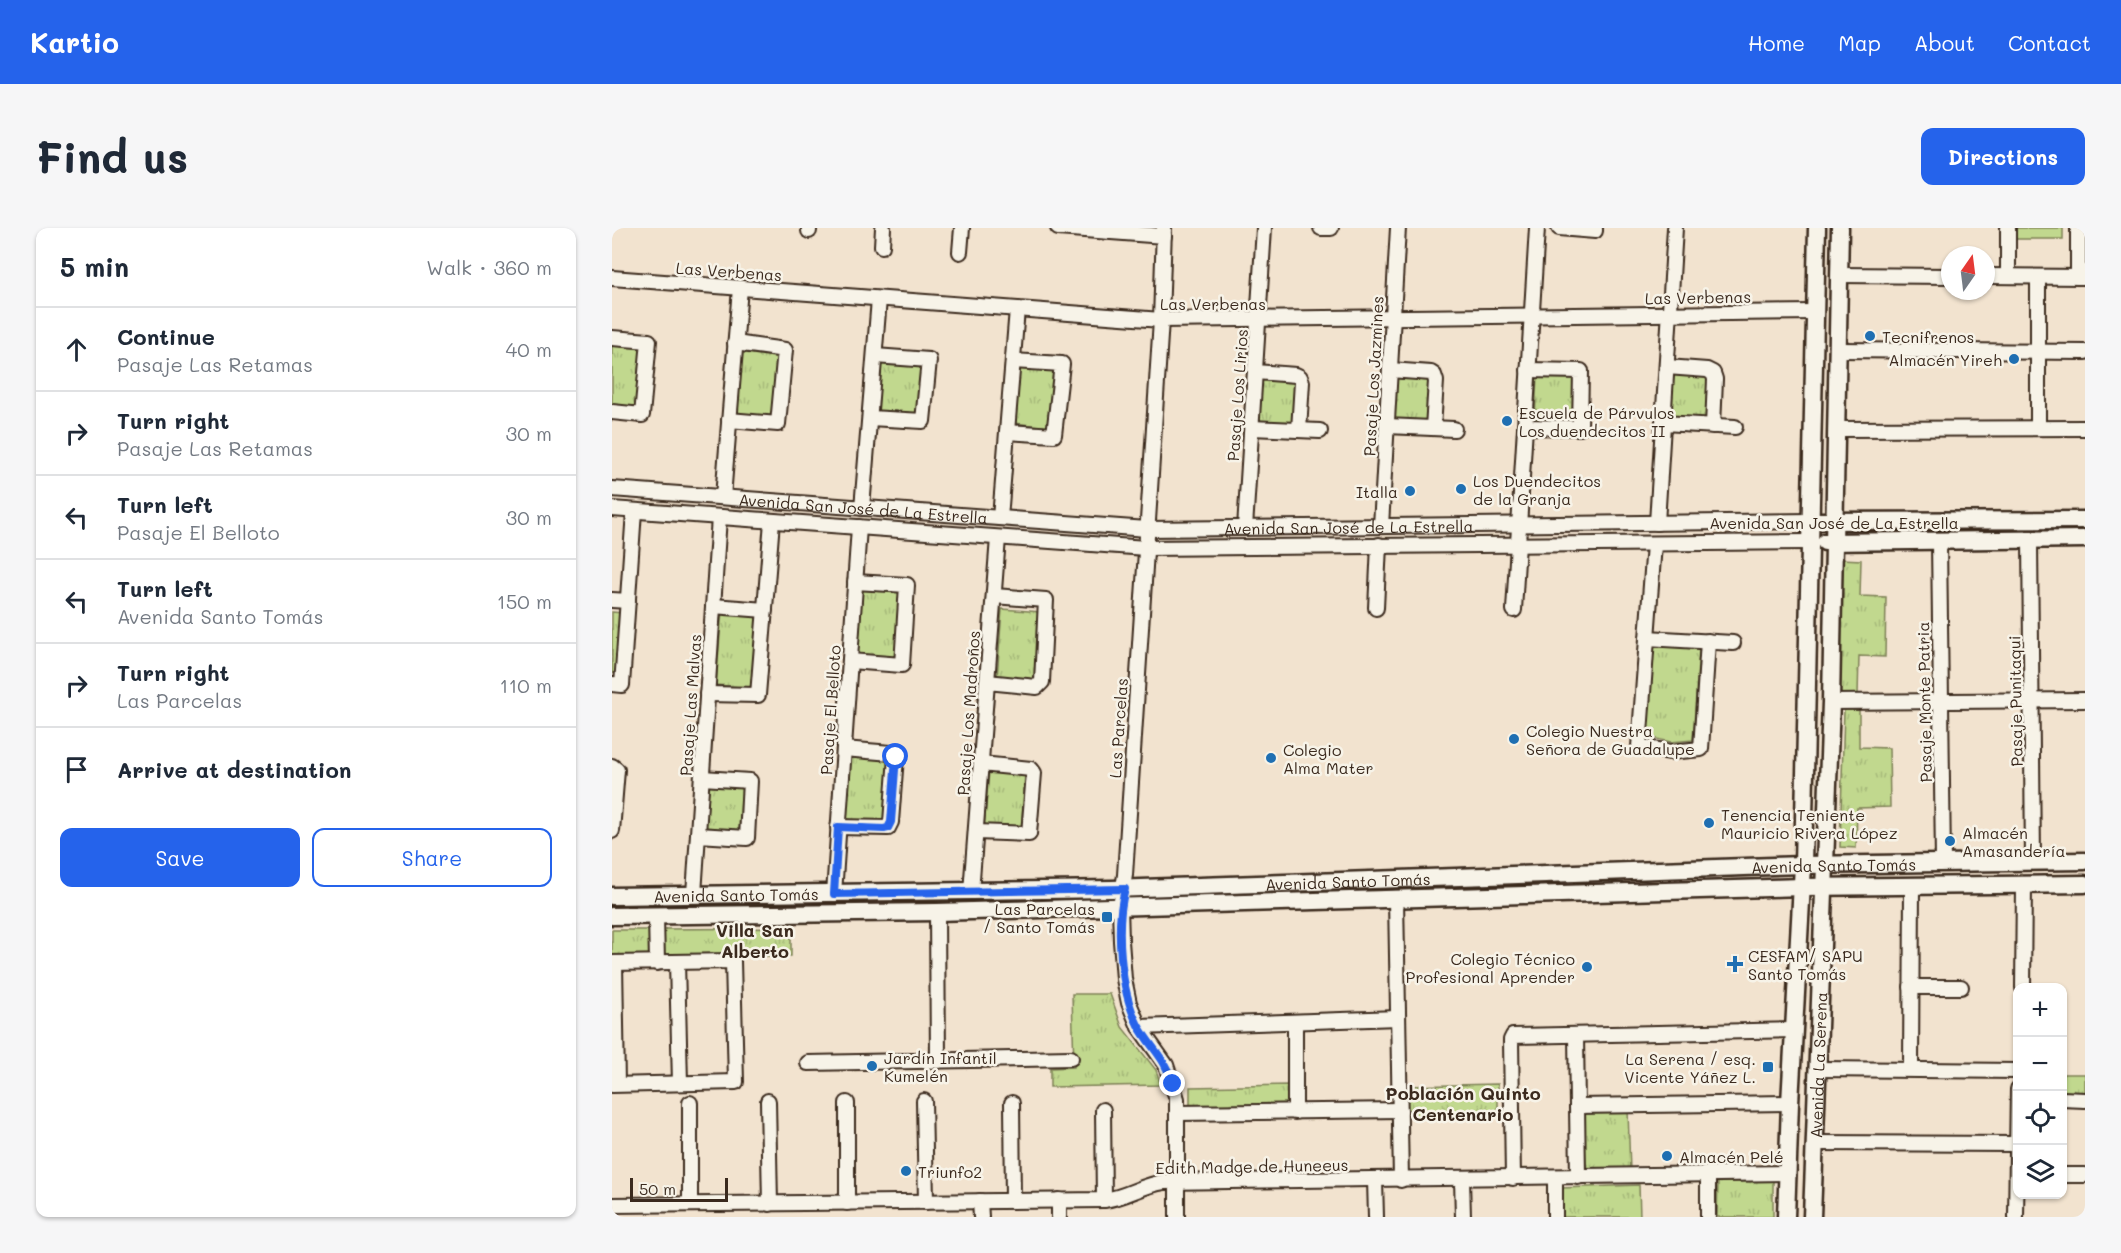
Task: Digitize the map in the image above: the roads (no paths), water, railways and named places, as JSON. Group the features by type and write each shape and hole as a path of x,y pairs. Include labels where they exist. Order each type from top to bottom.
{"main road":[{"name":"Avenida La Serena","path":"1786,1217 1802,877 1816,228"},
{"name":"Avenida La Serena","path":"1812,1217 1831,702 1840,228"},
{"name":"Avenida San José de La Estrella","path":"1811,520 2085,520"},
{"name":"Avenida San José de La Estrella","path":"1811,542 2085,539"},
{"name":"Avenida Santo Tomás","path":"1826,877 1943,862 2085,861"},
{"name":"Avenida Santo Tomás","path":"612,916 937,912 1396,899 1802,877"},
{"name":"Avenida Santo Tomás","path":"612,896 1802,877 1826,877 1912,886 2085,884"}],"street":[{"path":"882,246 884,228"},
{"path":"960,252 962,228"},
{"path":"1058,228 1164,232"},
{"name":"Pasaje Los Lirios","path":"1245,528 1264,228"},
{"path":"1321,228 1331,228"},
{"name":"Pasaje Los Jazmines","path":"1381,526 1398,228"},
{"path":"1514,610 1537,228"},
{"path":"1559,228 1595,231 1595,228"},
{"path":"1657,523 1675,228"},
{"path":"2008,228 2008,276"},
{"path":"1995,276 2081,277 2078,228"},
{"name":"Las Parcelas","path":"1164,232 1161,320 1125,889 1120,906 1124,979 1129,1003 1139,1027 1161,1055 1170,1074 1177,1099 1177,1217"},
{"path":"1839,275 1941,276"},
{"path":"2038,277 2038,428"},
{"name":"Las Verbenas","path":"612,278 1161,320 1815,312"},
{"path":"723,497 740,288"},
{"path":"862,508 879,298"},
{"path":"1000,518 1017,309"},
{"path":"612,338 649,341 642,415 612,412"},
{"path":"729,420 778,424 785,350 735,343"},
{"path":"1838,350 2085,352"},
{"path":"870,418 923,421 929,360 874,356"},
{"path":"1007,432 1054,435 1062,364 1012,361"},
{"path":"1666,367 1710,370 1713,373 1715,379 1713,426"},
{"path":"1390,370 1434,375 1436,381 1433,428"},
{"path":"1525,427 1580,428 1581,371 1528,370"},
{"path":"1255,372 1300,377 1302,382 1299,430"},
{"path":"1663,423 1735,427"},
{"path":"1386,426 1454,429"},
{"path":"1252,428 1320,431"},
{"path":"1837,429 2085,428"},
{"name":"Avenida San José de La Estrella","path":"612,489 1147,529 1811,520"},
{"name":"Avenida San José de La Estrella","path":"612,509 1146,548 1811,542"},
{"path":"612,684 622,685 634,511"},
{"name":"Pasaje Las Malvas","path":"694,894 719,517"},
{"path":"707,694 758,695 772,521"},
{"name":"Pasaje El Belloto","path":"834,894 859,528"},
{"name":"Pasaje Los Madroños","path":"971,892 998,538"},
{"name":"Pasaje Punitaqui","path":"2030,540 2033,861"},
{"name":"Pasaje Monte Patria","path":"1939,541 1943,862"},
{"path":"1654,544 1639,747 1671,752 1701,750 1708,641"},
{"path":"1376,608 1379,545"},
{"path":"850,661 902,665 907,585 855,582"},
{"path":"987,682 1037,687 1042,682 1046,600 994,596"},
{"path":"612,600 628,601"},
{"path":"713,606 765,610"},
{"path":"1647,638 1733,643"},
{"path":"1831,702 2085,700"},
{"path":"838,827 884,829 888,828 891,822 896,757 891,753 844,749"},
{"path":"976,832 1029,834 1034,773 1031,769 981,764"},
{"path":"612,766 617,770 612,831"},
{"path":"698,835 747,838 750,781 702,778"},
{"path":"2023,983 2024,885"},
{"path":"1911,1070 1912,886"},
{"path":"1396,899 1401,1180"},
{"path":"937,912 938,1060"},
{"path":"656,916 657,963"},
{"path":"733,961 736,1082 614,1087 614,963 733,961"},
{"path":"677,962 680,1083"},
{"path":"1911,987 1961,987"},
{"path":"1139,1027 1398,1018"},
{"path":"1295,1022 1295,1112"},
{"path":"1513,1178 1512,1037 1793,1030"},
{"path":"1576,1035 1578,1177"},
{"path":"808,1064 1071,1058"},
{"path":"1819,1069 2013,1071"},
{"path":"614,1087 641,1090"},
{"path":"2067,1099 2085,1100"},
{"path":"768,1101 770,1204"},
{"path":"924,1101 927,1202"},
{"path":"1012,1102 1013,1201"},
{"path":"690,1103 690,1204"},
{"path":"847,1103 847,1203"},
{"path":"1577,1106 1790,1103"},
{"path":"1103,1110 1104,1200"},
{"path":"1177,1113 1400,1110"},
{"path":"1815,1143 2013,1144"},
{"name":"Edith Madge de Huneeus","path":"612,1205 668,1211 690,1204 743,1210 770,1204 823,1210 847,1203 1104,1200 1123,1196 1152,1184 1176,1182 1788,1173"},
{"path":"1708,1174 1708,1217"},
{"path":"2067,1174 2085,1175"},
{"path":"1555,1177 1555,1217"},
{"path":"1462,1179 1463,1217"},
{"path":"1375,1180 1376,1217"},
{"path":"2016,1199 2016,1217"},
{"path":"1059,1200 1059,1217"},
{"path":"980,1201 981,1217"},
{"path":"903,1202 903,1217"}],"place":[{"name":"Tecnifrenos","path":"1870,336"},
{"name":"Almacén Yireh","path":"2014,359"},
{"name":"Escuela de Párvulos Los duendecitos II","path":"1507,421"},
{"name":"Los Duendecitos de la Granja","path":"1461,489"},
{"name":"Italla","path":"1410,491"},
{"name":"Colegio Nuestra Señora de Guadalupe","path":"1514,739"},
{"name":"Colegio Alma Mater","path":"1271,758"},
{"name":"Tenencia Teniente Mauricio Rivera López","path":"1709,823"},
{"name":"Almacén Amasandería","path":"1950,841"},
{"name":"Las Parcelas / Santo Tomás","path":"1107,917"},
{"name":"CESFAM/ SAPU Santo Tomás","path":"1735,964"},
{"name":"Colegio Técnico Profesional Aprender","path":"1587,967"},
{"name":"Jardín Infantil Kumelén","path":"872,1066"},
{"name":"La Serena / esq. Vicente Yáñez L.","path":"1768,1067"},
{"name":"Almacén Pelé","path":"1667,1156"},
{"name":"Triunfo2","path":"906,1171"}],"district":[{"name":"Villa San Alberto","path":"755,940"},
{"name":"Población Quinto Centenario","path":"1463,1103"}]}
